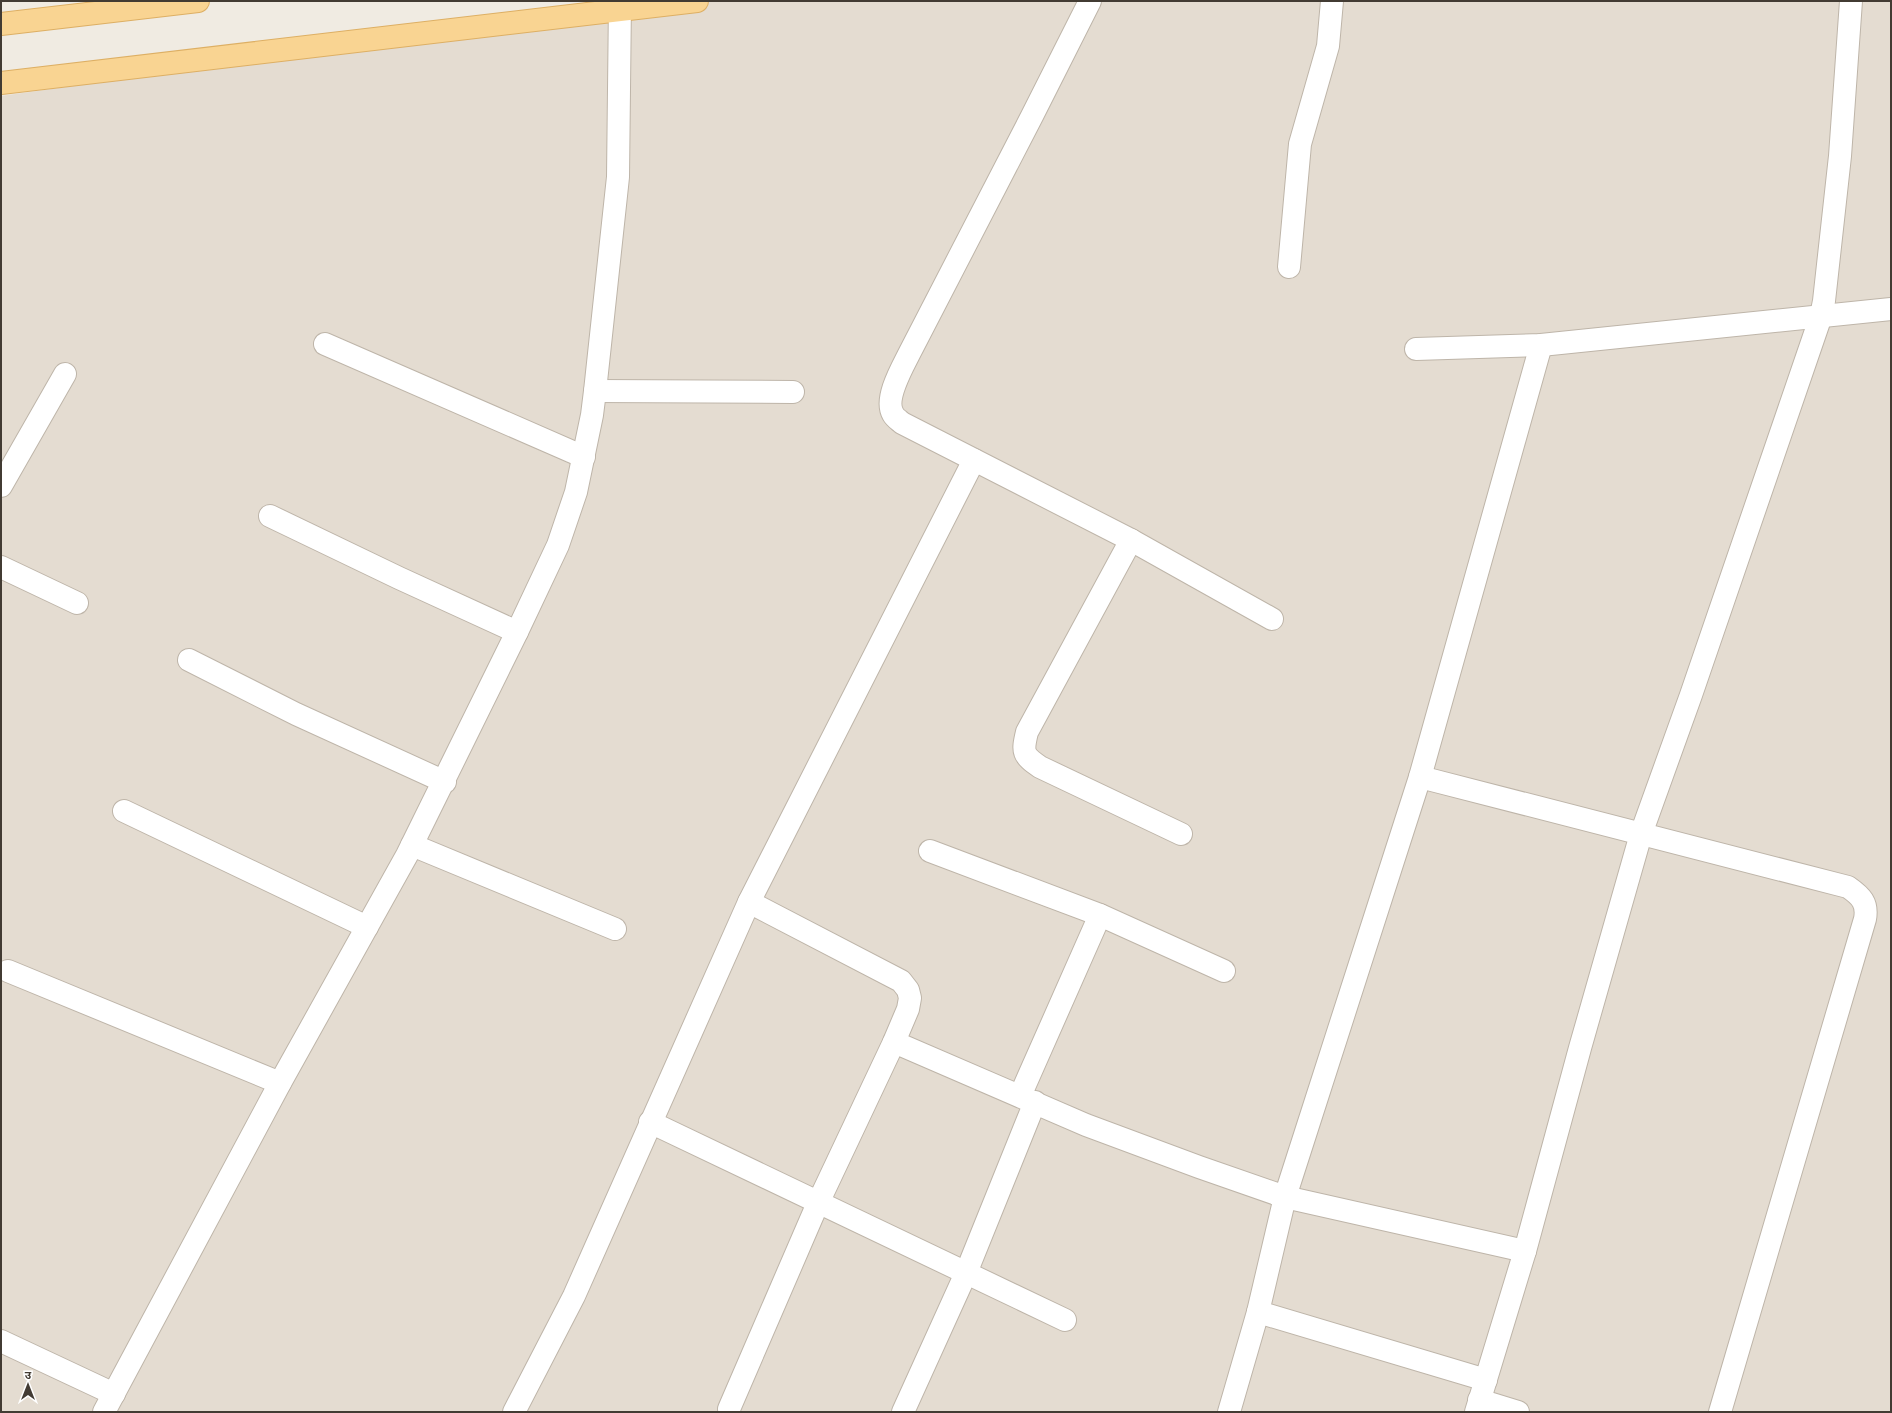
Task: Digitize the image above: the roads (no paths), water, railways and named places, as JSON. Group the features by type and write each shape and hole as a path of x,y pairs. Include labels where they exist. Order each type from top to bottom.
{"main road":[{"path":"1,24 198,1"},
{"path":"1,83 620,5 697,1"}],"street":[{"path":"1090,1 909,354 893,391 891,404 893,414 902,424 1131,540 1272,619"},
{"path":"1289,267 1300,144 1328,46 1332,1"},
{"path":"1518,1412 1477,1406 1525,1251 1580,1048 1641,834 1691,695 1821,316 1826,287 1840,156 1851,1"},
{"path":"1,1341 109,1403 280,1082 367,927 445,782 558,545 576,492 584,457 595,391 618,177 620,5"},
{"path":"1416,349 1541,345 1891,310"},
{"path":"325,344 584,457"},
{"path":"1229,1412 1258,1312 1285,1196 1420,776 1541,345"},
{"path":"1,486 65,374"},
{"path":"595,391 793,392"},
{"path":"514,1412 574,1296 749,902 974,460"},
{"path":"270,516 399,578 517,632"},
{"path":"1131,540 1028,732 1023,748 1026,757 1040,767 1181,834"},
{"path":"1,567 77,603"},
{"path":"189,660 296,714 445,782"},
{"path":"1420,776 1848,887 1863,899 1866,910 1720,1412"},
{"path":"124,811 367,927"},
{"path":"412,845 615,929"},
{"path":"930,851 1100,915 1224,971"},
{"path":"729,1409 818,1203 894,1042 908,1010 910,998 908,990 901,981 749,902"},
{"path":"903,1412 966,1273 1028,1099 1100,915"},
{"path":"8,971 280,1082"},
{"path":"894,1042 1093,1127 1199,1167 1285,1196 1525,1251"},
{"path":"650,1122 1065,1320"},
{"path":"1258,1312 1486,1380"}]}
